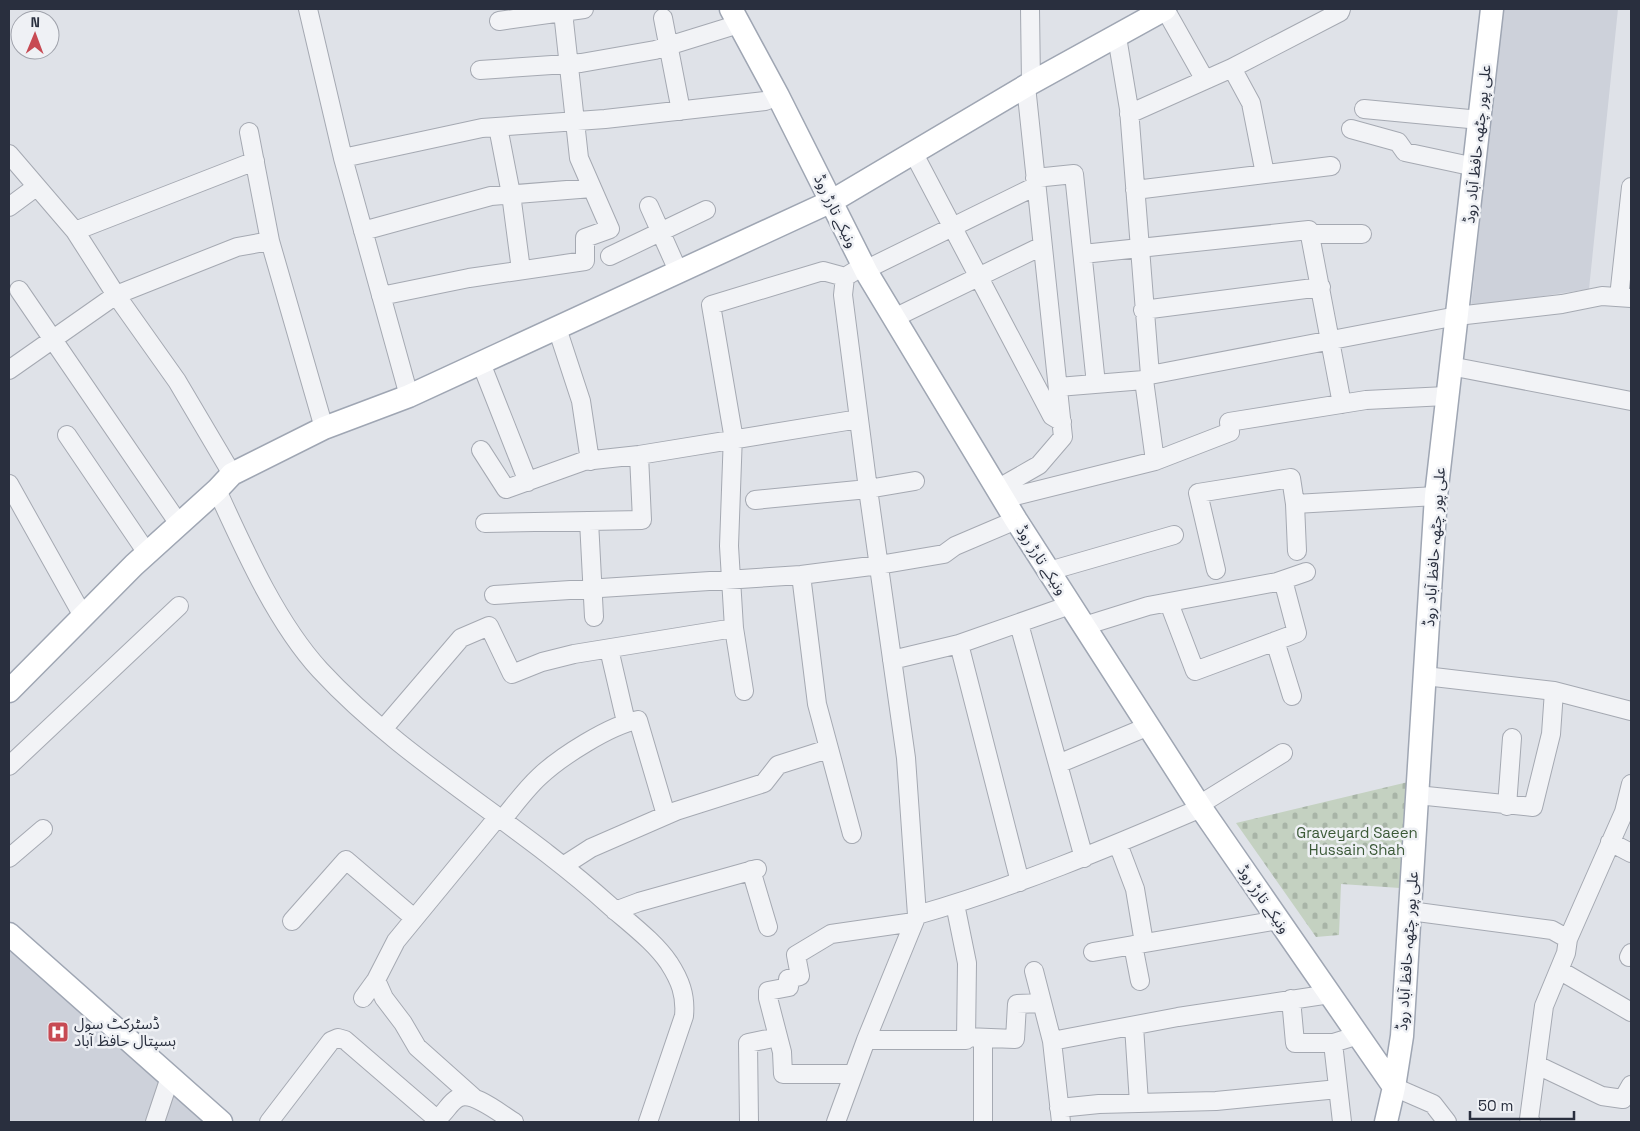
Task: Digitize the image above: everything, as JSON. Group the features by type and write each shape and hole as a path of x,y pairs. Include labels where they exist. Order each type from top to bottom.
{"main road":[{"path":"10,685 232,474 324,428 409,396 832,201 1029,85 1165,9"},
{"name":"علی پور چٹھہ حافظ آباد روڈ","path":"1380,1120 1394,1087 1402,1036 1436,496 1492,9"},
{"name":"ونیکے تارڑ روڈ","path":"735,17 832,201 858,271 894,318 1016,520 1200,806 1394,1087"},
{"path":"9,934 221,1122"}],"street":[{"path":"308,9 343,158 409,396"},
{"path":"499,22 584,9"},
{"path":"1000,494 1039,464 1056,447 1063,436 1035,182 1029,85 1030,9"},
{"path":"1165,9 1205,80"},
{"path":"1129,114 1232,68 1340,12 1341,9"},
{"path":"381,296 521,270 585,261 584,238 610,229 580,158 563,12"},
{"path":"480,70 569,64 668,46 735,17"},
{"path":"663,18 681,111"},
{"path":"1116,37 1129,114 1144,310 1147,378 1155,461"},
{"path":"1232,68 1251,104 1264,174"},
{"path":"343,158 482,128 576,121 765,102 778,96"},
{"path":"1364,109 1480,120"},
{"path":"498,127 511,194 521,270"},
{"path":"1351,129 1398,142 1405,152 1475,167"},
{"path":"249,132 270,241 324,428"},
{"path":"9,154 76,231 116,295 177,381 232,474"},
{"path":"914,154 1052,416 1062,422"},
{"path":"76,231 255,161"},
{"path":"1135,190 1331,166"},
{"path":"744,691 734,628 729,546 733,440 711,305 823,271 858,271 952,226 1035,182 1074,174 1096,384"},
{"path":"9,207 36,187"},
{"path":"1058,387 1147,378 1457,316 1562,304 1602,296 1625,297 1631,187"},
{"path":"363,231 491,196 592,188"},
{"path":"649,206 679,273"},
{"path":"610,256 706,210"},
{"path":"1083,254 1309,230 1332,340 1342,404"},
{"path":"1310,234 1362,234"},
{"path":"9,370 116,295 237,247 270,241"},
{"path":"894,318 980,278 1042,246"},
{"path":"836,1122 866,1040 915,919 906,758 843,295 858,271"},
{"path":"1144,310 1321,287"},
{"path":"19,290 179,524"},
{"path":"557,328 581,401 590,461"},
{"path":"481,363 528,482"},
{"path":"1450,366 1631,401"},
{"path":"1000,494 1155,461 1230,432 1229,422 1366,400 1446,396"},
{"path":"481,450 506,489 590,461 639,456 859,419"},
{"path":"67,435 147,553"},
{"path":"485,523 642,520 639,456"},
{"path":"1216,570 1198,493 1291,478 1295,504 1297,551"},
{"path":"755,500 868,489 916,481"},
{"path":"9,484 83,616"},
{"path":"217,490 250,560 295,635 319,669 384,728 499,819 563,866 615,911 668,962 681,984 685,1001 684,1016 648,1122"},
{"path":"1295,504 1436,496"},
{"path":"494,595 801,575 879,565 944,554 955,546 1016,520"},
{"path":"589,521 594,617"},
{"path":"1049,572 1174,535"},
{"path":"1084,626 1148,606 1283,580 1306,572"},
{"path":"801,575 817,704 852,834"},
{"path":"1169,603 1195,671 1297,633 1283,580"},
{"path":"892,660 959,644 1070,605"},
{"path":"9,766 179,606"},
{"path":"1020,624 1084,858"},
{"path":"384,728 461,638 489,626 512,674 542,662 734,628"},
{"path":"1275,641 1292,696"},
{"path":"959,644 1020,882"},
{"path":"610,649 626,722"},
{"path":"1425,676 1554,692 1631,711"},
{"path":"1417,795 1529,808 1535,804 1550,734 1554,692"},
{"path":"363,998 376,980 396,941 499,819 539,777 597,737 626,722 638,720 666,815"},
{"path":"1058,764 1149,726"},
{"path":"1507,806 1512,738"},
{"path":"563,866 591,848 666,815 764,783 778,765 828,749"},
{"path":"853,1074 783,1074 778,1037 768,998 768,990 789,987 788,979 800,976 796,955 831,934 915,919 1020,882 1118,844 1200,806 1283,753"},
{"path":"1531,1122 1544,1006 1559,970 1568,939 1624,812 1631,784"},
{"path":"9,858 43,829"},
{"path":"1610,842 1631,853"},
{"path":"1118,844 1135,888 1140,981"},
{"path":"292,921 346,860 414,918"},
{"path":"615,911 639,902 754,869 768,927"},
{"path":"955,904 967,963 983,1122"},
{"path":"1410,911 1552,930 1568,939"},
{"path":"1093,952 1279,920"},
{"path":"1559,970 1631,1012"},
{"path":"1034,971 1052,1042 1060,1115 1140,1103 1216,1100 1338,1089"},
{"path":"376,980 384,998 403,1022 416,1047 473,1097 514,1122"},
{"path":"1052,1042 1134,1026 1330,994"},
{"path":"1291,1000 1295,1043 1333,1043 1359,1035"},
{"path":"866,1040 966,1040 974,1037 1015,1039 1017,1004 1042,1003"},
{"path":"1134,1026 1140,1103"},
{"path":"749,1122 748,1043 778,1037"},
{"path":"269,1122 331,1041 338,1038 345,1040 432,1115 438,1117 456,1099 463,1096 473,1097"},
{"path":"1333,1043 1342,1122"},
{"path":"1536,1066 1602,1096 1623,1099 1631,1085"},
{"path":"155,1122 170,1077"},
{"path":"1394,1087 1433,1104 1447,1122"}],"shaded area":[{"path":"1502,9 1618,9 1589,289 1471,307"},
{"name":"ڈسٹرکٹ سول ہسپتال حافظ آباد","path":"9,942 206,1122 9,1122"}],"green space":[{"name":"Graveyard Saeen Hussain Shah","path":"1408,782 1400,888 1341,884 1339,935 1316,937 1236,823"}],"place":[{"name":"ڈسٹرکٹ سول ہسپتال حافظ آباد","path":"58,1032"}]}
